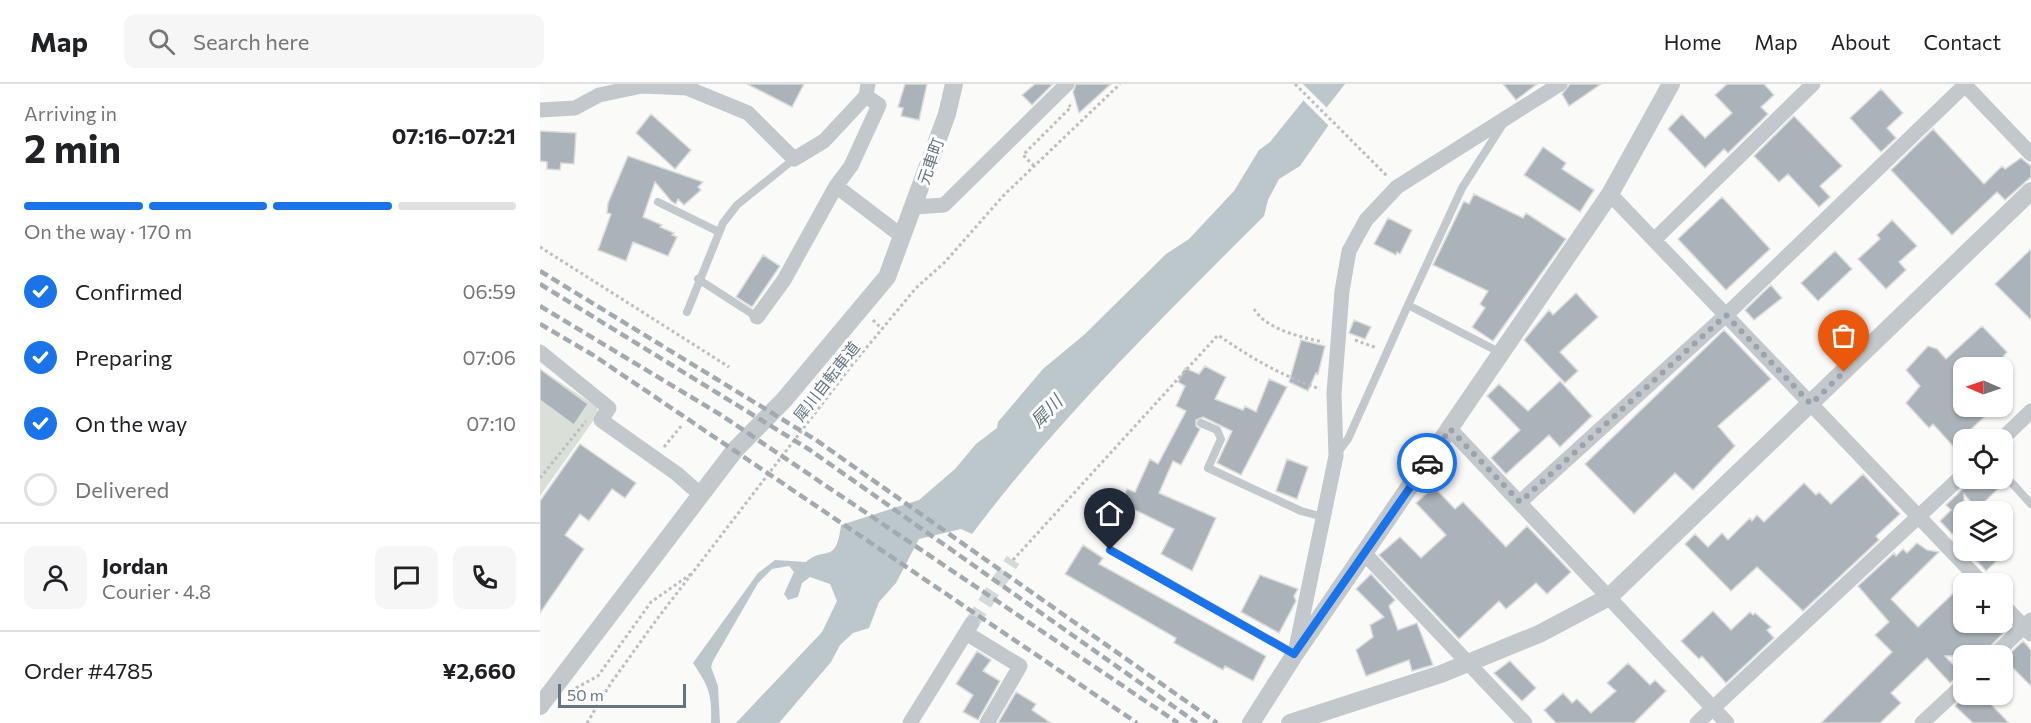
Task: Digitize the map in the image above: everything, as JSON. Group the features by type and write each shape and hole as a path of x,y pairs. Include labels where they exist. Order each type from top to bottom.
{"street":[{"name":"元車町","path":"540,706 735,450 784,400 887,277 915,207 947,114 954,84"},
{"path":"1294,654 1336,456 1334,393 1342,291 1349,251 1366,220 1397,187 1560,84"},
{"path":"1251,723 1294,654 1610,194 1671,84"},
{"path":"1654,240 1814,84"},
{"path":"1520,502 1726,315 1965,84 2031,154"},
{"path":"540,110 575,108 599,90 642,86 687,86 748,113 794,159 824,141 867,90 879,105 851,166 836,186 784,280 757,317"},
{"path":"915,207 945,205 1062,88"},
{"path":"836,186 903,237"},
{"path":"1290,723 1390,692 1539,634 1609,597 2031,191"},
{"path":"1610,194 1973,573"},
{"path":"540,352 609,408 601,420 701,495"},
{"path":"2012,429 2031,411"},
{"path":"1450,429 1727,723"},
{"path":"1697,723 1953,484"},
{"path":"1364,553 1525,723"},
{"path":"2007,645 2029,627 2013,613"},
{"path":"910,723 969,628 1020,666 987,723"},
{"path":"1922,723 1953,694"}],"lane":[{"path":"1336,456 1348,439 1462,188 1508,117"},
{"path":"687,312 698,279 719,232 736,205 794,159"},
{"path":"658,202 719,232"},
{"path":"698,279 757,317"},
{"path":"1408,305 1502,353"},
{"path":"1201,423 1217,430 1221,439 1208,468 1301,511 1323,517"},
{"path":"2013,484 2031,504"},
{"path":"1110,550 1294,654"}],"path":[{"name":"犀川自転車道","path":"587,723 611,683 693,572 852,365 916,288 945,262 1004,195 1120,84"},
{"path":"1295,84 1390,179"},
{"path":"1034,166 1023,155 1071,107 1062,88"},
{"path":"540,247 729,367"},
{"path":"1254,309 1260,319 1305,338 1338,340 1387,352"},
{"path":"1013,560 1218,335 1258,362 1292,379 1334,393"},
{"path":"540,478 590,416"},
{"path":"654,458 682,425"},
{"path":"569,691 598,676 651,602 693,572"}],"shaded area":[{"path":"540,369 597,407 598,414 540,496"}],"water":[{"name":"犀川","path":"1302,84 1345,84 1327,107 1328,126 1300,166 1279,179 1268,200 1264,216 1076,409 1005,491 972,534 961,529 919,539 896,583 879,602 869,628 853,633 840,645 831,662 779,723 736,723 822,632 837,601 830,584 810,577 802,583 798,597 788,600 784,594 794,572 789,566 772,569 758,583 713,661 711,667 718,686 720,723 711,723 708,691 693,663 758,573 775,560 806,562 813,557 829,553 836,546 841,525 919,500 955,469 976,444 997,428 998,422 1043,369 1085,334 1166,254 1189,239 1234,191 1259,150 1270,142 1303,101"}],"pier":[{"path":"1299,84 1303,84 1330,111 1331,128 1300,97"}],"building":[{"path":"747,84 804,84 792,107"},
{"path":"905,84 927,84 919,120 901,116 903,108 898,107"},
{"path":"1035,84 1053,84 1032,105 1022,95"},
{"path":"1076,84 1111,84 1079,113 1073,92"},
{"path":"1503,84 1537,84 1516,100"},
{"path":"1570,84 1601,84 1569,106 1562,94"},
{"path":"1727,84 1764,84 1774,95 1761,107 1768,114 1728,153 1724,149 1705,168 1668,129 1682,114 1705,138 1732,113 1715,95"},
{"path":"1881,89 1903,113 1887,128 1896,138 1881,152 1850,118"},
{"path":"651,114 691,150 675,169 636,133"},
{"path":"1794,116 1842,166 1820,186 1830,197 1819,207 1788,174 1779,182 1754,156"},
{"path":"1933,129 1984,184 2002,166 2005,169 2021,158 2031,166 2031,177 2005,200 1997,192 1952,235 1891,170"},
{"path":"540,131 576,133 574,164 561,163 560,170 547,169 547,162 540,161"},
{"path":"1543,147 1566,163 1562,169 1594,190 1580,212 1524,175"},
{"path":"628,156 703,182 698,187 701,190 684,205 678,199 676,204 672,202 655,182 643,217 662,225 660,227 674,233 672,235 677,237 668,256 633,242 626,261 598,250 611,214 607,213 608,203"},
{"path":"1474,194 1523,218 1526,213 1566,239 1493,341 1472,327 1485,308 1480,304 1488,291 1433,265 1464,201 1469,204"},
{"path":"1722,197 1770,249 1726,290 1678,239"},
{"path":"1388,218 1412,230 1400,254 1397,252 1396,255 1374,244"},
{"path":"1892,220 1917,246 1899,262 1906,270 1886,289 1858,259 1880,239 1877,235"},
{"path":"2031,249 2031,320 1995,284"},
{"path":"1835,251 1852,269 1818,301 1801,283"},
{"path":"763,255 780,266 752,307 736,297"},
{"path":"1771,285 1782,298 1754,320 1745,310"},
{"path":"1576,293 1598,317 1560,352 1578,371 1565,383 1524,340 1549,310 1553,315"},
{"path":"1354,320 1371,327 1365,339 1349,333"},
{"path":"1982,326 2007,352 2003,357 1953,357 1953,417 1984,417 1971,429 1953,429 1953,446 1933,424 1929,428 1906,403 1920,386 1906,370 1928,346 1937,349 1946,359"},
{"path":"1724,330 1771,379 1718,426 1735,446 1693,490 1675,473 1634,514 1585,464"},
{"path":"1301,340 1325,346 1318,374 1316,373 1308,391 1289,382"},
{"path":"1205,366 1226,377 1215,399 1243,410 1245,406 1256,412 1269,379 1287,387 1241,475 1217,463 1232,431 1203,417 1196,420 1196,426 1200,429 1181,465 1173,461 1159,493 1216,518 1192,571 1161,554 1174,529 1121,503 1127,489 1135,492 1150,459 1158,464 1186,411 1176,406 1185,386 1178,382 1185,368 1199,374"},
{"path":"540,369 588,404 574,425 540,400"},
{"path":"1560,381 1592,416 1560,447 1549,435 1506,474 1491,458 1520,430 1487,396 1499,384 1528,411"},
{"path":"580,444 636,483 625,498 612,489 589,521 580,514 565,535 584,549 540,613 540,501"},
{"path":"1287,459 1308,467 1297,499 1276,491"},
{"path":"1863,474 1900,514 1876,536 1879,540 1803,611 1757,567 1731,591 1685,544 1695,534 1708,547 1722,533 1728,540 1750,518 1752,521 1757,515 1764,522 1804,483 1816,495 1819,492 1831,504"},
{"path":"1434,487 1455,509 1463,502 1506,547 1527,526 1571,572 1547,594 1536,583 1506,609 1499,601 1459,639 1379,555 1400,537 1421,558 1446,535 1416,503"},
{"path":"1963,489 1998,489 1985,501 1970,501 1964,494 1964,501 1953,501 1952,534 1940,521 1951,510 1946,505"},
{"path":"1917,543 1927,550 1939,552 1891,599 1918,627 1953,594 1953,633 2003,633 1992,645 1953,645 1953,656 1945,656 1953,664 1953,680 1950,683 1927,658 1891,693 1901,703 1880,723 1821,723 1892,652 1875,635 1889,622 1858,586 1894,553 1896,556 1903,549 1907,553"},
{"path":"1083,545 1103,558 1099,564 1266,656 1253,681 1225,666 1223,670 1174,643 1176,638 1065,574"},
{"path":"1977,561 1996,561 1986,571"},
{"path":"1371,574 1395,600 1389,606 1398,630 1417,623 1433,665 1412,671 1409,660 1366,676 1356,650 1373,637 1370,625 1384,617 1356,589"},
{"path":"1260,575 1298,589 1294,596 1296,601 1279,633 1241,612"},
{"path":"1713,611 1731,630 1750,612 1753,615 1755,613 1771,627 1767,630 1774,638 1726,683 1702,656 1699,659 1681,641"},
{"path":"2023,641 2031,650 2031,686 2013,668 2013,650"},
{"path":"977,651 991,660 983,671 1000,681 978,720 963,712 973,695 956,684"},
{"path":"1510,661 1536,688 1522,701 1494,673"},
{"path":"1628,663 1650,685 1655,680 1666,691 1634,723 1556,723 1544,710 1563,693 1572,703 1577,699 1591,713 1616,691 1607,683"},
{"path":"1016,692 1036,704 1032,710 1051,723 998,723"},
{"path":"1992,705 2009,723 1973,723 1955,706"}],"tunnel":[{"path":"972,623 1013,560"}],"railway":[{"path":"540,271 816,440 1217,723"},
{"path":"540,284 810,450 1197,723"},
{"path":"540,306 721,415 1178,723"},
{"path":"540,324 593,355 1137,723"}],"way so far":[{"path":"1427,463 1450,429 1520,502 1726,315 1811,404 1844,372"}],"route":[{"path":"1110,550 1294,654 1427,463"}]}
